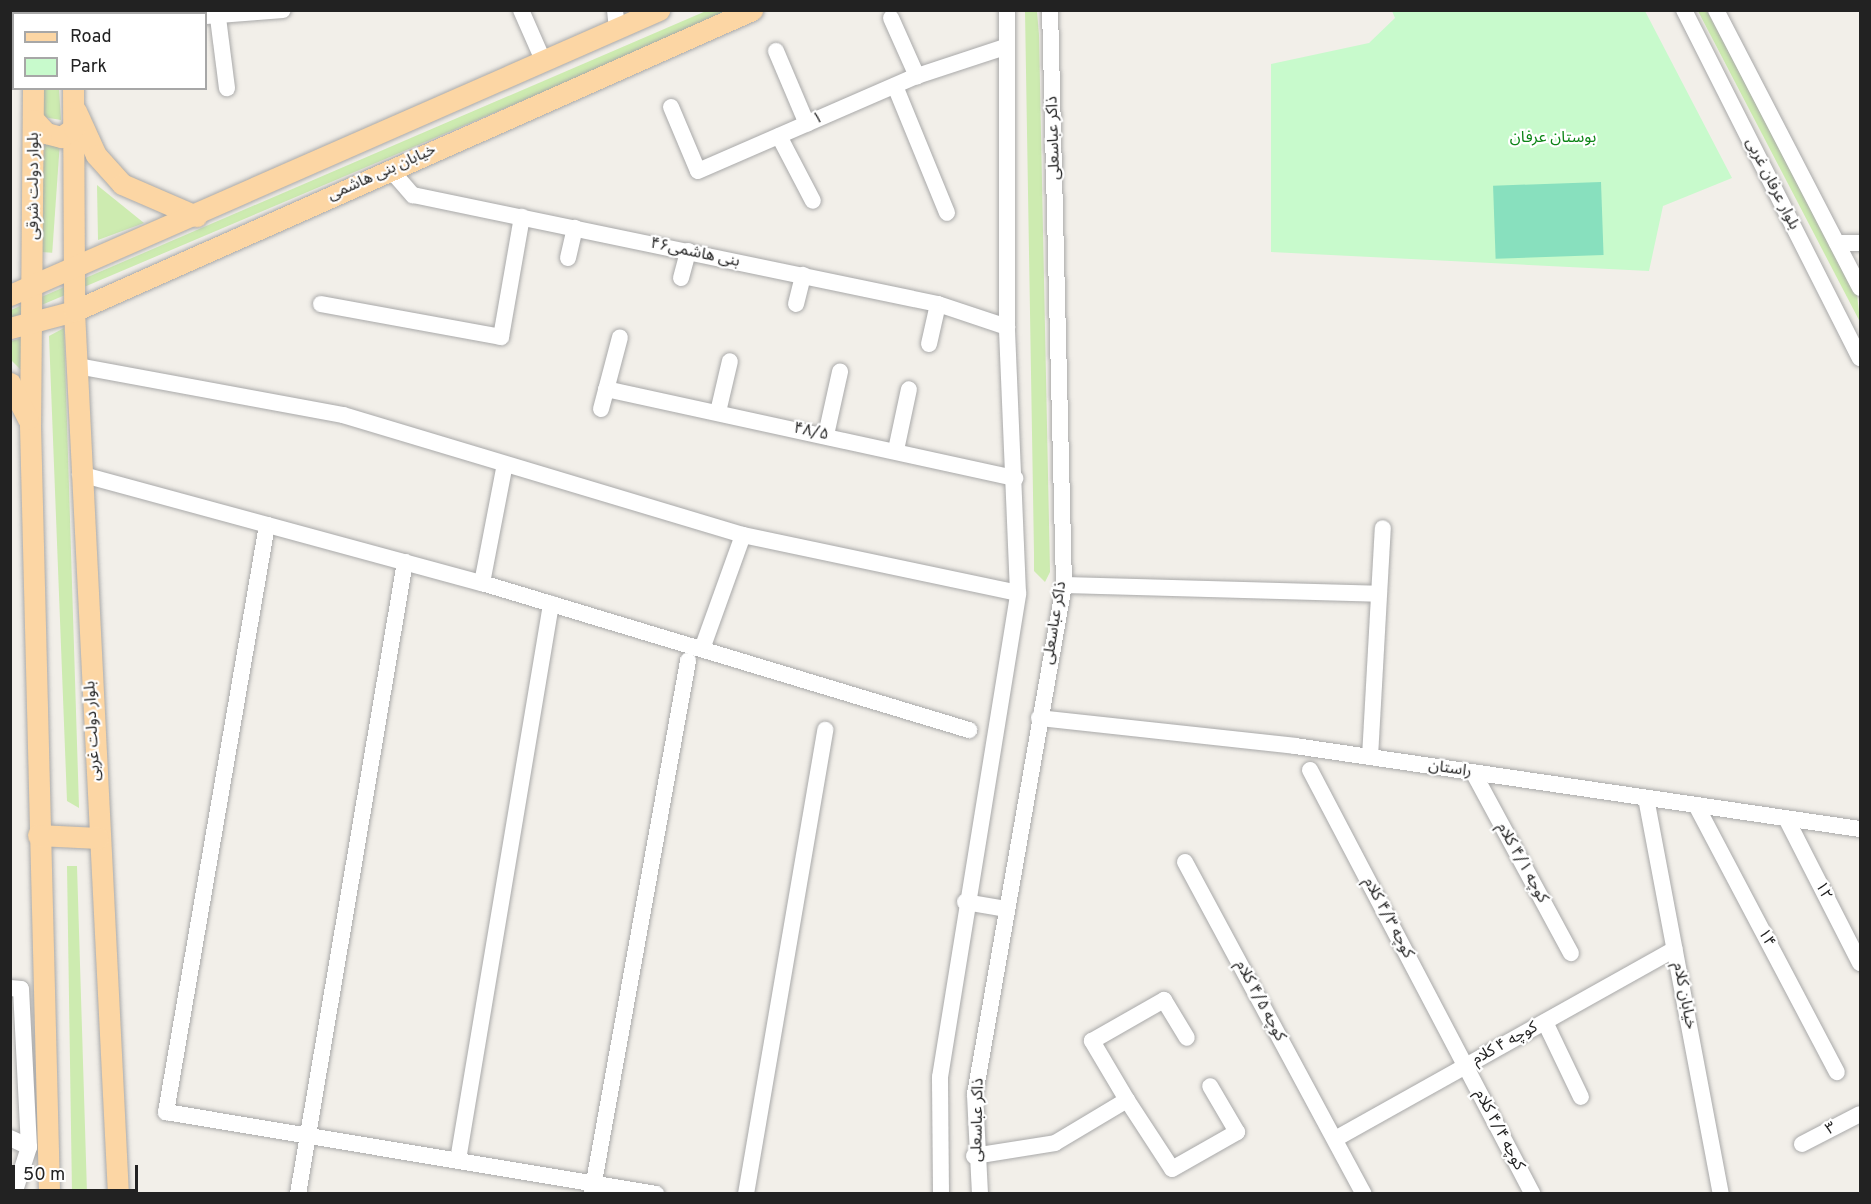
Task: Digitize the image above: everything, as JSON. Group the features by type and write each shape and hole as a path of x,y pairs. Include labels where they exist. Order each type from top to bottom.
{"main road":[{"path":"10,295 33,283 196,216 543,60 616,19 659,10"},
{"name":"خیابان بنی هاشمی","path":"10,328 33,324 74,311 752,10"},
{"name":"بلوار دولت شرقی","path":"33,90 33,283"},
{"path":"74,97 96,155 122,184 196,216"},
{"path":"34,120 45,133 62,137 74,128 74,97"},
{"path":"73,268 74,97"},
{"name":"بلوار دولت غربی","path":"73,268 80,474 118,1194"},
{"path":"33,283 30,425 38,835 49,1194"},
{"path":"10,382 30,425"},
{"path":"38,835 98,838"}],"street":[{"path":"227,88 213,14 283,10"},
{"path":"521,10 543,60"},
{"path":"941,1194 940,1077 965,902 1018,593 1007,327 1005,46 1007,10"},
{"name":"ذاکر عباسعلی","path":"980,1194 974,1156 975,1094 1064,585 1050,10"},
{"name":"بلوار عرفان غربی","path":"1684,10 1860,358"},
{"name":"بلوار عرفان غربی","path":"1716,10 1860,288"},
{"path":"891,18 917,76"},
{"name":"۱","path":"671,106 698,171 917,76 1005,46"},
{"path":"776,51 807,124"},
{"path":"895,86 947,213"},
{"path":"779,136 813,201"},
{"name":"بنی هاشمی۴۶","path":"390,169 413,195 938,304 1007,327"},
{"path":"321,304 501,338 522,218"},
{"path":"568,258 575,228"},
{"path":"1837,243 1860,243"},
{"path":"681,278 688,251"},
{"path":"796,304 803,275"},
{"path":"928,344 938,304"},
{"path":"601,409 620,337"},
{"path":"718,412 730,361"},
{"path":"78,366 343,415 743,535 1018,593"},
{"path":"826,435 840,372"},
{"name":"۴۸/۵","path":"606,389 896,450 1015,478"},
{"path":"896,450 909,389"},
{"path":"482,583 505,464"},
{"path":"80,474 482,583 969,730"},
{"path":"267,525 166,1112 458,1160 593,1188 656,1194"},
{"path":"1370,757 1383,528"},
{"path":"702,649 743,535"},
{"path":"298,1194 405,562"},
{"path":"1064,585 1379,594"},
{"path":"458,1160 551,604"},
{"path":"593,1188 688,661"},
{"name":"راستان","path":"1039,718 1370,757 1860,829"},
{"path":"746,1194 825,730"},
{"name":"کوچه ۴/۳ کلام","path":"1310,770 1465,1066"},
{"name":"کوچه ۴/۱ کلام","path":"1473,772 1571,953"},
{"name":"خیابان کلام","path":"1646,798 1721,1194"},
{"name":"۱۴","path":"1696,805 1837,1072"},
{"name":"۱۲","path":"1786,818 1860,963"},
{"name":"کوچه ۴/۵ کلام","path":"1185,862 1364,1194"},
{"path":"965,902 1006,909"},
{"name":"کوچه ۴ کلام","path":"1335,1140 1675,949"},
{"path":"10,988 21,989 29,1147 14,1194"},
{"path":"1187,1038 1164,1000 1092,1041 1172,1169 1237,1132 1210,1086"},
{"path":"1545,1022 1581,1097"},
{"name":"کوچه ۴/۴ کلام","path":"1465,1066 1533,1194"},
{"path":"974,1156 1054,1143 1127,1100"},
{"name":"۳","path":"1802,1144 1860,1113"},
{"path":"10,1138 29,1147"}],"green space":[{"path":"706,11 734,11 11,318 11,310"},
{"path":"1025,11 1037,11 1039,35 1050,572 1045,582 1034,571"},
{"name":"بوستان عرفان","path":"1392,11 1645,11 1732,178 1663,206 1649,271 1271,252 1271,64 1369,43 1395,18"},
{"path":"1698,11 1707,11 1857,294 1860,322"},
{"path":"43,90 59,90 61,120 43,117"},
{"path":"45,141 60,142 52,253 37,252"},
{"path":"1601,182 1604,255 1496,259 1493,186"},
{"path":"97,185 144,223 98,240"},
{"path":"64,328 79,808 67,801 49,336"},
{"path":"26,337 24,373 11,360 11,341"},
{"path":"67,866 77,866 87,1193 72,1193"}]}
